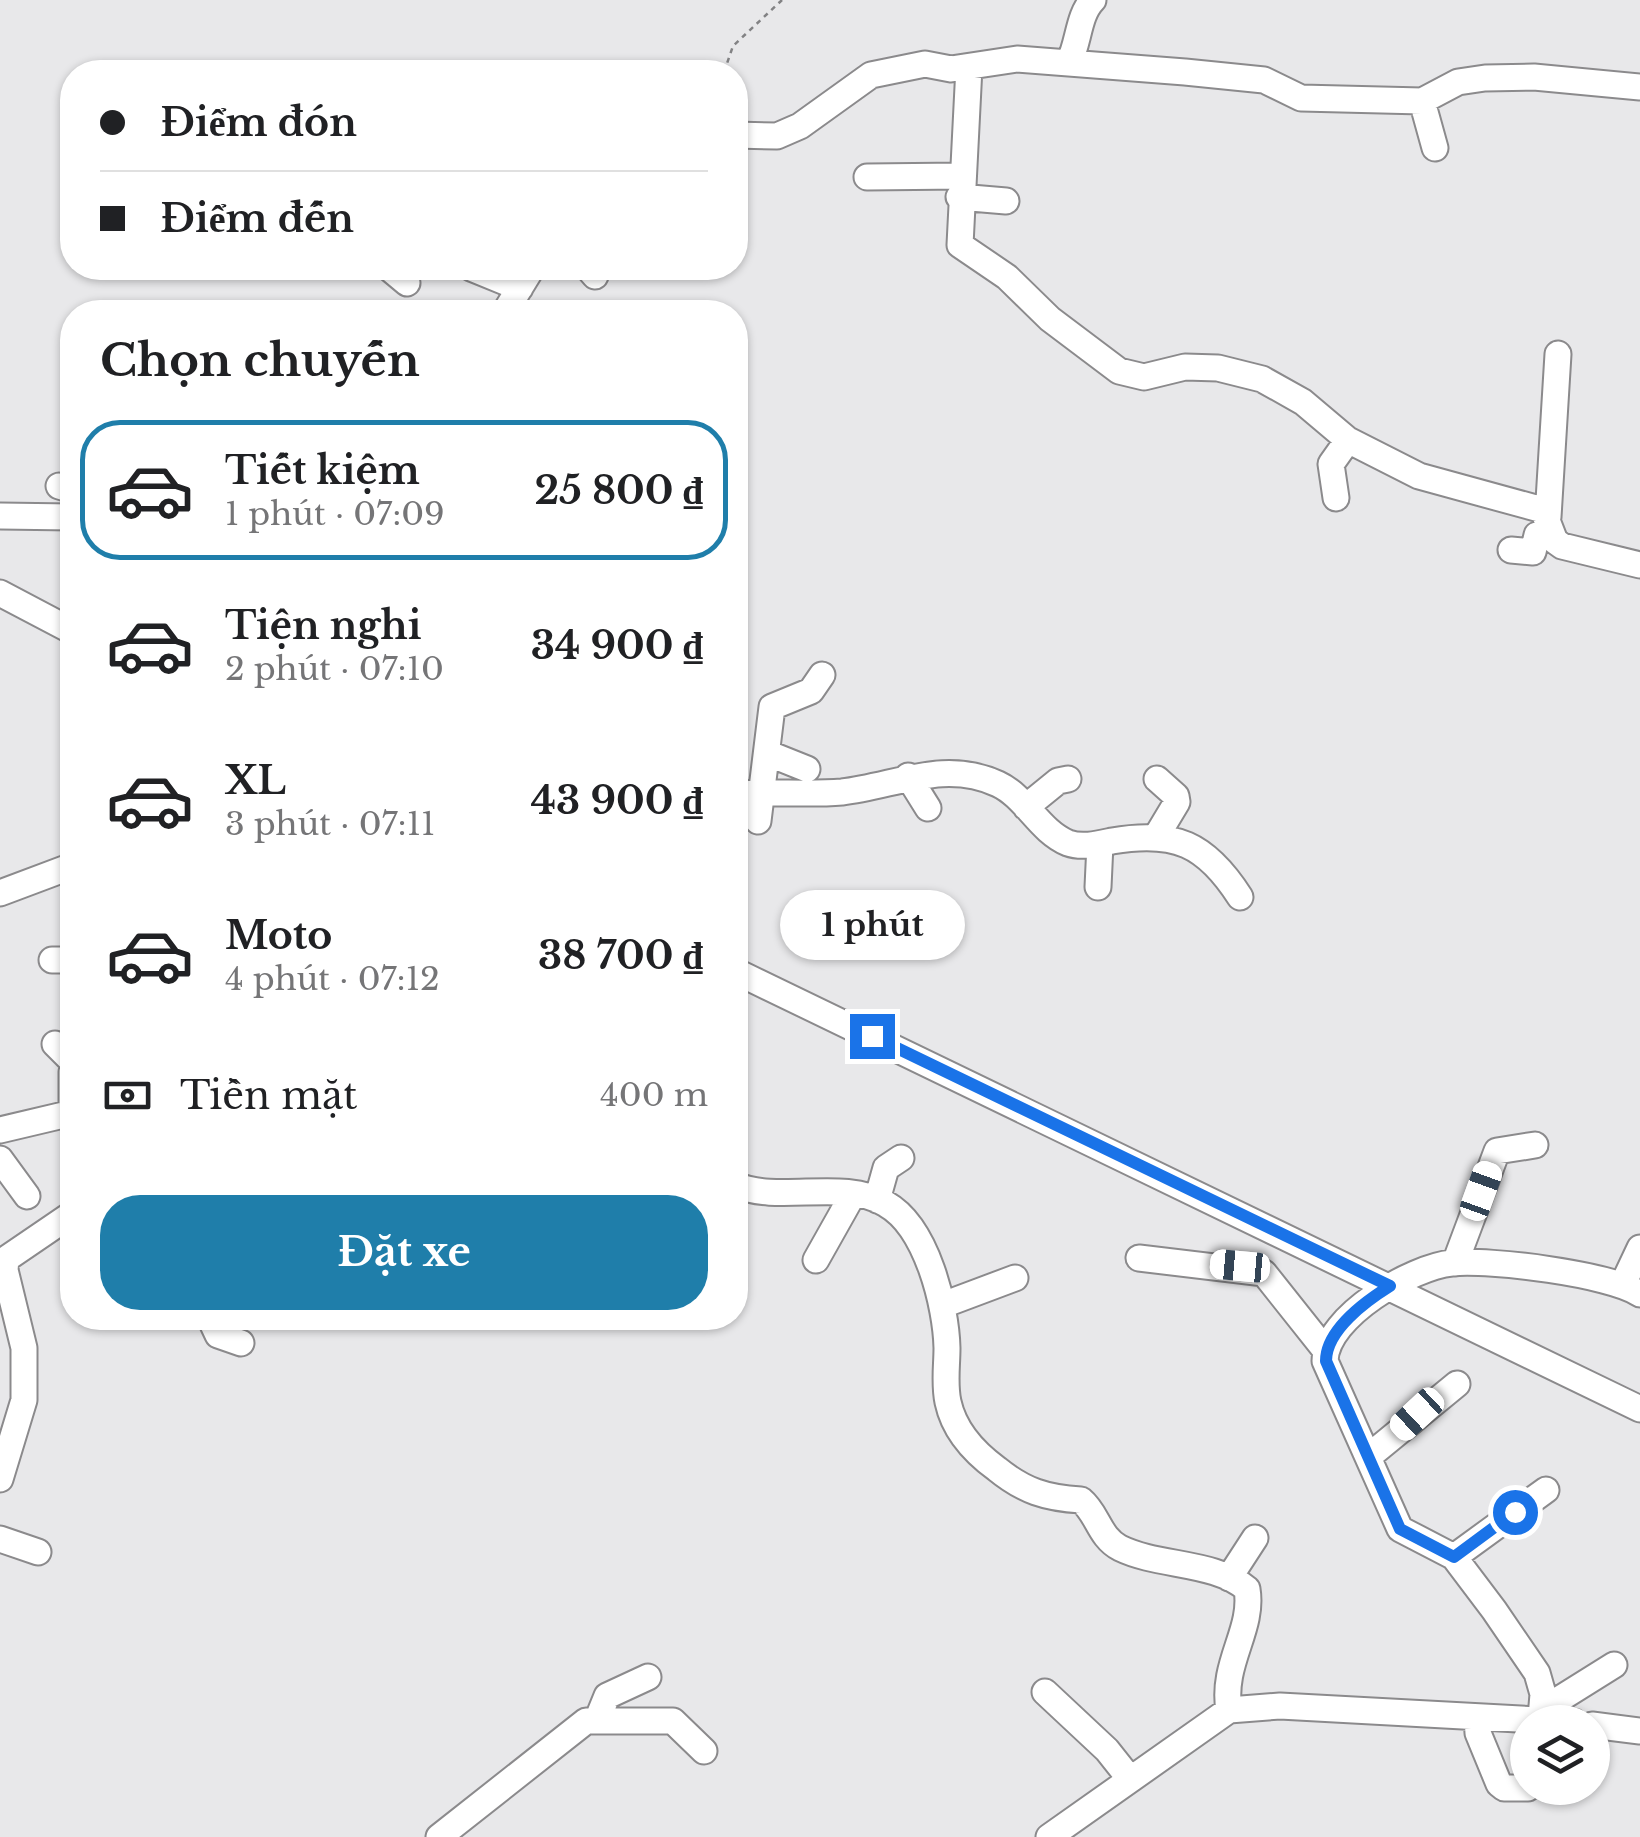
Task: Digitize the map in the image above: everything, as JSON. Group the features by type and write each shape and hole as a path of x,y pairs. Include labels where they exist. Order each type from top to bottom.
{"street":[{"path":"1069,62 1080,40 1086,6 1093,0"},
{"path":"748,135 778,136 800,126 871,75 898,67 969,67 1016,59 1264,80 1301,98 1422,101 1458,82 1534,76 1640,87"},
{"path":"969,67 958,239 967,253 1007,276 1050,318 1119,371 1144,377 1185,367 1218,368 1262,379 1302,402 1348,440 1419,476 1543,510 1562,546 1640,565"},
{"path":"1422,101 1435,148"},
{"path":"867,178 960,186 1006,202"},
{"path":"1511,550 1533,552 1538,535 1549,524 1558,354"},
{"path":"1336,498 1331,464 1348,440"},
{"path":"0,516 60,517"},
{"path":"0,593 60,624"},
{"path":"758,822 772,707 805,695 818,686 822,675"},
{"path":"767,753 808,769"},
{"path":"748,793 840,792 932,772 982,778 1000,784 1068,843 1100,844 1156,837 1203,852 1220,866 1240,897"},
{"path":"908,776 928,808"},
{"path":"1026,807 1058,781 1068,779"},
{"path":"1156,837 1176,802 1176,796 1158,779"},
{"path":"1098,887 1100,844"},
{"path":"0,893 60,870"},
{"path":"748,977 1640,1410"},
{"path":"0,1130 60,1113"},
{"path":"1455,1263 1498,1151 1535,1145"},
{"path":"816,1260 886,1168 901,1158"},
{"path":"0,1159 27,1196"},
{"path":"748,1188 774,1194 864,1198 895,1211 923,1248 943,1304 948,1404 957,1426 980,1456 1035,1494 1081,1500 1104,1536 1119,1547 1229,1578 1247,1589 1249,1599 1226,1679 1229,1710"},
{"path":"0,1479 35,1409 5,1270 6,1259 22,1245 60,1225"},
{"path":"1542,1705 1537,1673 1454,1557 1400,1529 1326,1361 1326,1351 1364,1302 1390,1286 1455,1263 1554,1271 1632,1289 1640,1248"},
{"path":"1139,1258 1240,1266 1264,1273 1326,1351"},
{"path":"943,1304 1015,1278"},
{"path":"216,1330 218,1335 241,1343"},
{"path":"1368,1458 1457,1384"},
{"path":"1454,1557 1546,1490"},
{"path":"1229,1578 1255,1538"},
{"path":"0,1539 38,1552"},
{"path":"1555,1705 1614,1665"},
{"path":"598,1718 607,1696 648,1677"},
{"path":"1045,1692 1108,1750 1130,1779"},
{"path":"1049,1837 1229,1710 1280,1706 1510,1715"},
{"path":"1477,1717 1478,1733 1499,1784 1510,1786"},
{"path":"439,1837 576,1726 598,1718 643,1724 673,1721 704,1752"},
{"path":"1610,1727 1640,1731"}],"path":[{"path":"729,60 734,46 782,0"}],"route":[{"path":"872,1036 1390,1286 1364,1302 1330,1341 1326,1361 1400,1529 1410,1538 1454,1557 1515,1512"}]}
